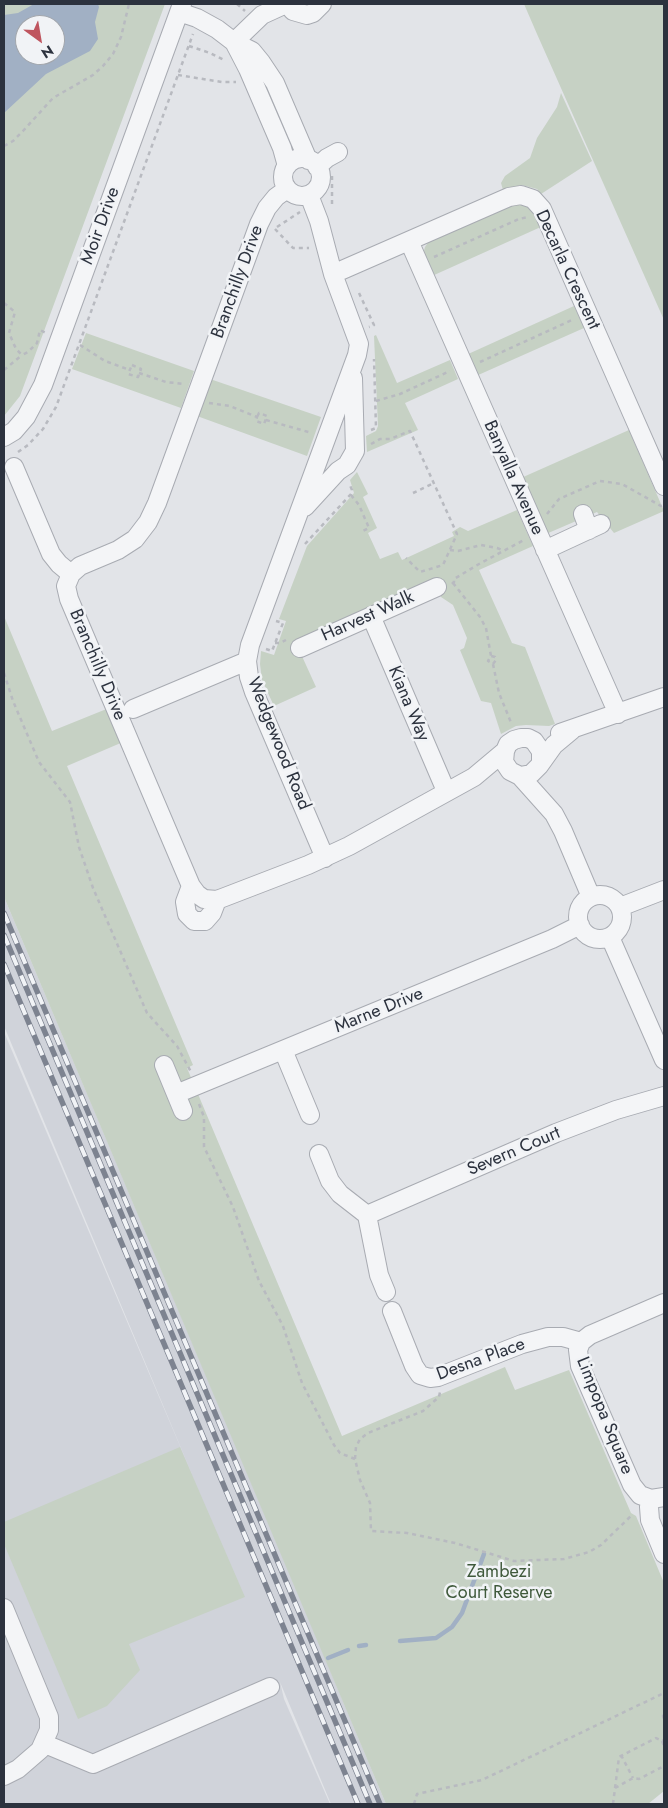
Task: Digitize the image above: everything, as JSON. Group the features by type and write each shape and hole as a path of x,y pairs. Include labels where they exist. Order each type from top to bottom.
{"street":[{"path":"234,42 262,15 286,4 293,11 307,15 313,13 322,4"},
{"path":"181,8 217,29 234,42 252,51 275,83 320,172 320,183 306,202 287,189 283,178 286,166 282,148 248,69 234,42"},
{"name":"Moir Drive","path":"4,437 14,431 35,403 181,8"},
{"path":"318,166 338,152"},
{"path":"286,166 296,159 318,166"},
{"name":"Branchilly Drive","path":"191,886 69,599 66,586 71,574 80,566 135,539 148,522 157,504 259,224 267,208 276,197 287,189"},
{"name":"Decarla Crescent","path":"332,274 509,197 521,195 533,199 542,209 664,486"},
{"name":"Wedgewood Road","path":"306,202 318,221 332,274 359,344 354,365 250,645 247,661 249,677 254,692 325,858"},
{"name":"Banyalla Avenue","path":"409,241 618,714"},
{"name":"Wedgewood Road","path":"298,515 343,474 355,451 354,365"},
{"path":"15,460 51,554 71,574"},
{"path":"317,464 323,474 343,474"},
{"path":"545,550 591,523"},
{"name":"Harvest Walk","path":"300,648 445,585"},
{"name":"Kiana Way","path":"371,616 446,791"},
{"path":"133,709 247,661"},
{"path":"191,886 204,899 217,900 308,866 349,846 474,776 514,740 549,736 572,730 664,697"},
{"path":"474,776 531,774 554,745 572,730"},
{"path":"528,738 538,745 541,751 540,765 554,814"},
{"path":"504,750 504,762 510,771 534,790 554,814 591,897"},
{"path":"191,886 185,902 187,914 194,921 205,921 212,913 217,900"},
{"path":"620,908 664,890"},
{"path":"604,895 616,902 620,908 622,921 616,933 596,938 584,931 580,925 579,912 585,900 591,897 604,895"},
{"name":"Marne Drive","path":"176,1094 552,939 580,925"},
{"path":"610,936 664,1060"},
{"path":"283,1050 310,1115"},
{"path":"164,1065 183,1111"},
{"name":"Severn Court","path":"367,1215 556,1134 616,1110 664,1096"},
{"path":"319,1154 330,1180 340,1194 367,1215 379,1275 386,1292"},
{"name":"Limpopa Square","path":"655,1501 640,1495 632,1485 580,1366 578,1350 582,1342 590,1336 664,1303"},
{"name":"Desna Place","path":"392,1311 414,1366 420,1374 430,1378 438,1377 522,1344 548,1337 563,1337 582,1342"},
{"path":"655,1501 650,1520 664,1554"},
{"path":"4,1608 49,1717 49,1730 45,1744 32,1759 4,1776"},
{"path":"45,1744 93,1764 270,1687"}],"path":[{"path":"4,146 23,132 53,98 93,75 104,66 121,38 129,4"},
{"path":"15,460 50,419 56,408 193,34"},
{"path":"189,46 210,53 227,63"},
{"path":"178,75 222,82 238,82"},
{"path":"235,76 241,87"},
{"path":"318,166 332,176 332,211"},
{"path":"306,202 273,229 293,248 310,248"},
{"path":"430,259 519,219 533,217"},
{"path":"358,290 374,325 369,327"},
{"path":"4,303 15,312 9,333 16,349 22,354"},
{"path":"480,362 573,320"},
{"path":"4,370 37,343 40,330 80,345 105,361 130,370 128,374 138,377 139,373 166,382 191,385"},
{"path":"365,434 376,428 374,354"},
{"path":"376,400 400,394 456,368"},
{"path":"203,401 230,406 257,417 256,421 264,424 266,420 317,435"},
{"path":"365,448 380,439 390,439 410,431 457,534 443,565 420,572 406,558"},
{"path":"305,544 350,495 352,490 343,474"},
{"path":"541,521 559,498 600,481 622,484 661,506 664,505"},
{"path":"413,493 434,483"},
{"path":"350,495 359,505 370,528 363,531"},
{"path":"454,579 530,536"},
{"path":"450,550 481,545 497,548 502,551"},
{"path":"445,585 480,617 486,628 491,656 488,661 492,664 499,693 513,728 509,730"},
{"path":"260,647 272,651 283,622 276,620"},
{"path":"491,656 495,657 496,660 492,664"},
{"path":"4,673 13,701 39,762 70,802 79,847 93,888 146,1013 177,1046 190,1068 204,1116 204,1147 233,1206 259,1282 283,1326 302,1383 334,1445 340,1453 355,1459"},
{"path":"438,1377 441,1391 439,1397 432,1405 368,1432 360,1439 356,1448 355,1459 360,1480 370,1503 371,1531 407,1533 455,1543 514,1561 564,1559 589,1552 600,1545 634,1514 655,1501"},
{"path":"414,1804 417,1794 482,1780 664,1693"},
{"path":"664,1715 664,1719"},
{"path":"613,1804 618,1760 621,1755 656,1738 663,1740 664,1746"},
{"path":"621,1755 633,1778"},
{"path":"615,1788 633,1778 639,1779 664,1766"}],"shaded area":[{"path":"4,897 386,1804 331,1804 280,1682 284,1699 330,1804 4,1804 4,1032 194,1479 4,1026"}],"green space":[{"path":"4,4 165,4 20,396 4,416"},
{"path":"524,4 664,4 664,320 537,34"},
{"path":"561,93 592,161 541,194 537,189 522,185 503,190 501,183 505,176 530,158 537,138 557,107"},
{"path":"516,200 527,202 543,226 432,276 423,254 431,238"},
{"path":"574,306 584,328 476,376 466,355"},
{"path":"86,333 194,371 181,408 72,369"},
{"path":"376,335 397,383 450,360 458,379 405,403 418,430 367,452 366,436 376,431 378,426 374,336"},
{"path":"210,379 321,417 307,456 197,416"},
{"path":"629,430 664,511 614,533 597,512 546,534 521,478"},
{"path":"357,472 368,494 363,497 377,528 368,533 380,559 398,552 402,560 454,536 452,532 460,527 468,531 517,510 533,546 479,570 512,643 525,647 555,724 549,726 516,726 501,734 491,703 481,701 460,650 464,648 467,638 453,605 441,597 434,580 296,643 316,687 274,706 262,680 261,651 274,655 286,621 279,619 307,546 354,493 350,480"},
{"name":"Zambezi Court Reserve","path":"4,616 52,731 109,708 123,742 67,766 193,1065 187,1068 342,1436 505,1367 515,1390 569,1370 631,1513 636,1516 664,1583 664,1791 648,1804 386,1804 4,897"},
{"path":"180,1447 245,1597 129,1644 140,1670 107,1706 78,1719 4,1544 4,1522"}],"water":[{"path":"34,4 98,4 99,7 95,22 98,39 90,51 65,64 65,15 15,15 15,65 63,65 46,74 4,113 4,15 18,13"}],"waterway":[{"path":"400,1641 436,1638 452,1627 462,1613 484,1554"},
{"path":"359,1646 366,1645"},
{"path":"328,1658 348,1650"}],"railway":[{"path":"4,913 380,1804"},
{"path":"4,935 370,1804"},
{"path":"4,964 358,1804"}]}
